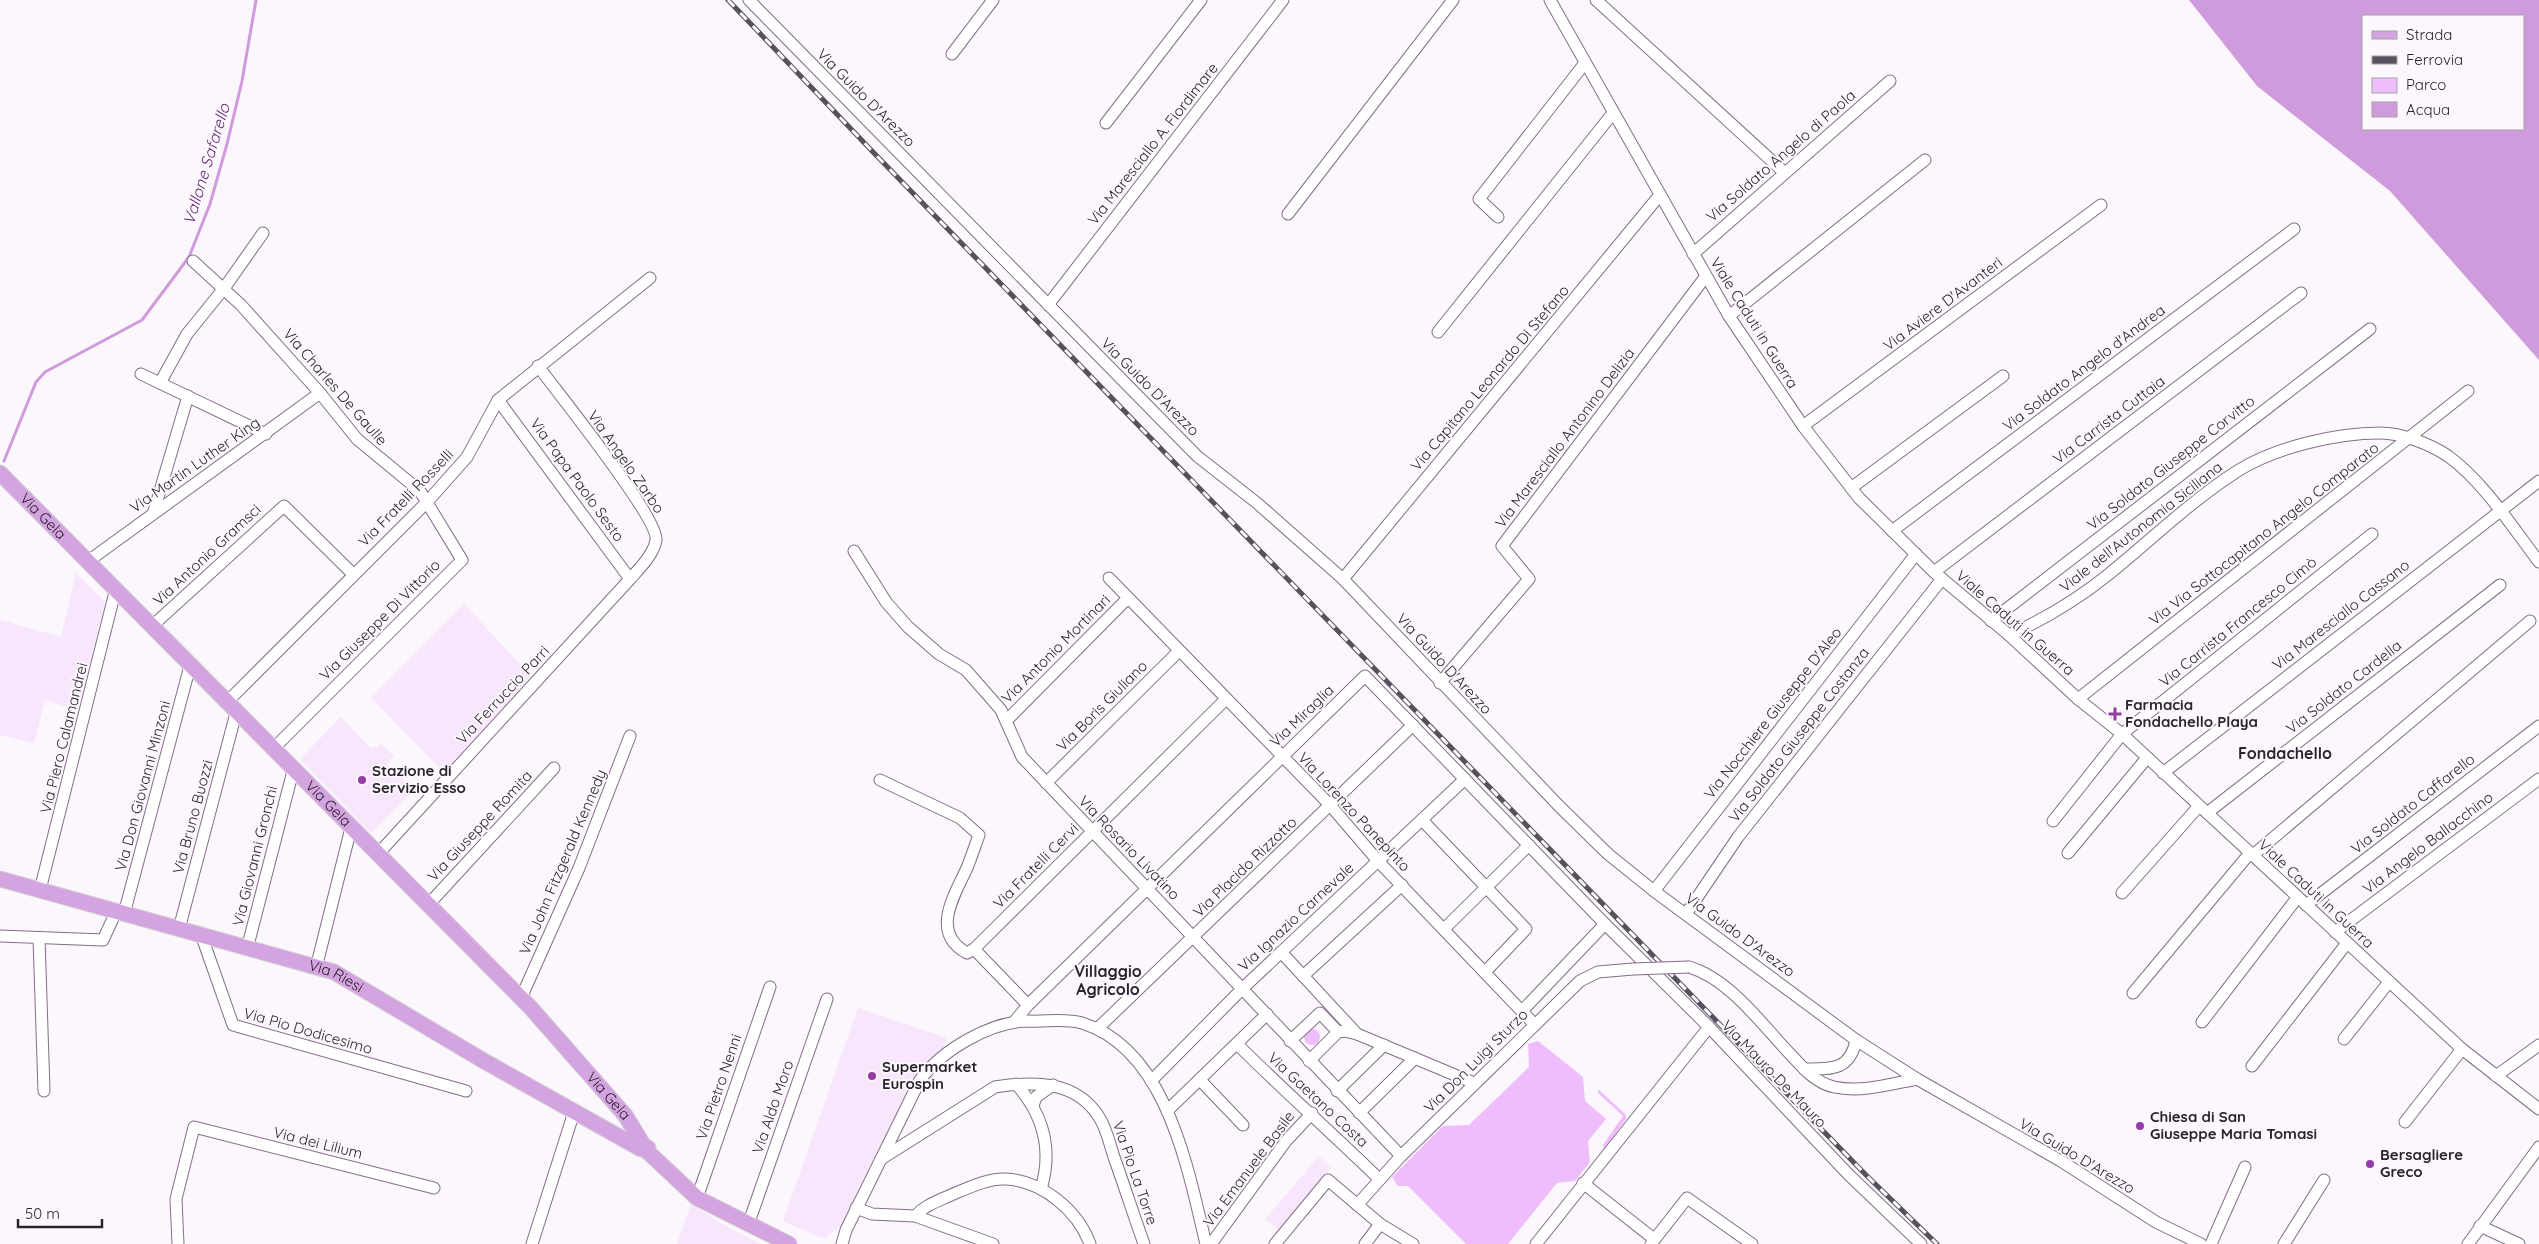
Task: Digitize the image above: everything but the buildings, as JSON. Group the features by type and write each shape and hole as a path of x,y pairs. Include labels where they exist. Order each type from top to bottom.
{"main road":[{"name":"Via Gela","path":"0,474 272,750 521,998 625,1116 644,1149 697,1198 748,1225 790,1244"},
{"name":"Via Riesi","path":"0,879 202,937 334,972 574,1112 644,1149"}],"street":[{"name":"Via Guido D'Arezzo","path":"749,0 1198,456 1257,503 1343,579 1440,683 1608,854 1654,891 1856,1040 1917,1079 2061,1161 2156,1222 2201,1244"},
{"path":"952,54 993,0"},
{"path":"1106,123 1201,0"},
{"name":"Via Maresciallo A. Fiordimare","path":"1048,305 1283,0"},
{"path":"1288,214 1453,0"},
{"name":"Viale Caduti in Guerra","path":"1550,0 1659,196 1729,316 1803,426 1851,488 1938,576 2009,635 2078,699 2122,734 2146,759 2252,854 2301,902 2462,1050 2539,1109"},
{"path":"1596,0 1784,174"},
{"path":"1498,217 1479,199 1585,63"},
{"name":"Via Soldato Angelo di Paola","path":"1693,254 1890,81"},
{"path":"1438,332 1613,113"},
{"path":"1729,316 1925,160"},
{"name":"Via Capitano Leonardo Di Stefano","path":"1343,579 1659,196"},
{"name":"Via Aviere D'Avanteri","path":"1803,426 2101,205"},
{"name":"Via Soldato Angelo d'Andrea","path":"1892,531 2294,229"},
{"path":"160,383 187,334 225,287 263,233"},
{"name":"Via Charles De Gaulle","path":"193,261 225,287 320,393 357,439 420,491 428,501"},
{"name":"Via Maresciallo Antonino Delizia","path":"1440,683 1529,579 1502,546 1706,276"},
{"name":"Via Fratelli Rosselli","path":"231,708 353,574 428,501 467,457 498,400 650,278"},
{"name":"Via Carrista Cuttaia","path":"1938,576 2301,293"},
{"name":"Via Soldato Giuseppe Corvitto","path":"1991,621 2370,330"},
{"name":"Via Angelo Zarbo","path":"538,366 634,495 654,527 656,540 652,550 630,579"},
{"path":"140,374 266,434"},
{"path":"1851,488 2003,376"},
{"name":"Via Via Sottocapitano Angelo Comparato","path":"2078,699 2468,391"},
{"name":"Via Martin Luther King","path":"87,562 154,511 266,434 320,393"},
{"path":"154,511 188,396"},
{"name":"Via Papa Paolo Sesto","path":"498,400 630,579"},
{"name":"Viale dell'Autonomia Siciliana","path":"2009,635 2052,614 2107,576 2210,490 2240,469 2267,456 2300,444 2382,433 2430,446 2448,456 2466,472 2539,562"},
{"name":"Via Maresciallo Cassano","path":"2163,773 2539,480"},
{"name":"Via Giuseppe Di Vittorio","path":"272,750 462,560 428,501"},
{"name":"Via Antonio Gramsci","path":"151,627 284,506 353,574"},
{"name":"Via Carrista Francesco Cimò","path":"2053,821 2122,734 2372,534"},
{"name":"Via Rosario Livatino","path":"854,551 874,585 902,621 939,654 966,670 1001,710 1022,757 1243,988 1290,1041 1400,1156"},
{"name":"Via Nocchiere Giuseppe D'Aleo","path":"1654,891 1916,554"},
{"name":"Via Soldato Giuseppe Costanza","path":"1686,914 1738,837 1938,576"},
{"name":"Via Lorenzo Panepinto","path":"1110,578 1330,805 1378,861 1534,1024"},
{"name":"Via Ferruccio Parri","path":"378,854 630,579"},
{"name":"Via Soldato Cardella","path":"2122,893 2203,809 2500,585"},
{"name":"Via Piero Calamandrei","path":"40,890 115,592"},
{"name":"Via Antonio Mortinari","path":"1006,721 1128,598"},
{"path":"2133,993 2252,854 2530,621"},
{"name":"Via Boris Giuliano","path":"1046,783 1179,651"},
{"name":"Via Don Giovanni Minzoni","path":"38,938 103,940 120,913 190,666"},
{"name":"Via Miraglia","path":"1015,1021 1028,1005 1365,676 1605,924"},
{"name":"Via Fratelli Cervi","path":"974,949 1226,699"},
{"name":"Via Bruno Buozzi","path":"179,929 231,708"},
{"name":"Via Placido Rizzotto","path":"1097,1029 1413,725"},
{"name":"Via Soldato Caffarello","path":"2202,1022 2301,902 2539,726"},
{"name":"Via John Fitzgerald Kennedy","path":"521,998 579,868 630,736"},
{"path":"2068,853 2146,759"},
{"name":"Via Giuseppe Romita","path":"428,905 554,768"},
{"name":"Via Giovanni Gronchi","path":"247,949 293,771"},
{"name":"Via Ignazio Carnevale","path":"1151,1081 1243,988 1466,779"},
{"name":"Via Angelo Ballacchino","path":"2335,932 2539,779"},
{"path":"880,780 960,818 979,835 949,906 948,933 955,947 967,953 974,949 1028,1005"},
{"path":"1422,820 1526,928 1485,972"},
{"path":"316,968 351,828"},
{"path":"1444,929 1529,845"},
{"path":"1303,976 1402,885"},
{"path":"1522,1011 1605,924"},
{"name":"Via Mauro De Mauro","path":"1605,924 1709,1027 1848,1174 1921,1244"},
{"path":"0,936 38,938 44,1091"},
{"name":"Via Pio Dodicesimo","path":"202,937 233,1025 466,1091"},
{"path":"2252,1066 2347,943"},
{"path":"1282,952 1357,1034"},
{"name":"Via Don Luigi Sturzo","path":"1358,1205 1400,1156 1534,1024 1580,980 1598,972 1689,967 1705,972 1728,989 1804,1069"},
{"path":"2344,1039 2389,982"},
{"name":"Via Pietro Nenni","path":"697,1198 770,986"},
{"name":"Via Aldo Moro","path":"748,1225 827,999"},
{"path":"1290,1041 1320,1013 1338,1032"},
{"path":"1168,1111 1267,1014"},
{"path":"842,1244 856,1208 920,1080 930,1066 960,1044 1015,1021 1063,1020 1097,1029 1126,1052 1151,1081 1174,1122 1206,1244"},
{"path":"1538,1243 1709,1027"},
{"path":"1309,1061 1338,1032 1345,1031 1357,1034 1474,1083"},
{"path":"1804,1069 1829,1069 1844,1064 1850,1059 1856,1040"},
{"name":"Via Gaetano Costa","path":"1237,1044 1283,1091 1312,1113 1379,1179"},
{"path":"2496,1076 2539,1045"},
{"path":"1337,1090 1384,1046"},
{"path":"2405,1122 2462,1050"},
{"path":"1359,1113 1415,1058"},
{"path":"1804,1069 1823,1084 1848,1089 1917,1079"},
{"path":"1200,1080 1243,1125"},
{"path":"1016,1084 1033,1106 1045,1139 1047,1168 1041,1189"},
{"name":"Via Pio La Torre","path":"881,1159 995,1087 1016,1084 1053,1085 1065,1088 1082,1098 1099,1116 1144,1244"},
{"path":"1033,1106 1036,1097 1053,1085"},
{"path":"532,1244 574,1112"},
{"name":"Via Emanuele Basile","path":"1211,1244 1286,1141 1312,1113"},
{"name":"Via dei Lilium","path":"178,1244 176,1199 194,1127 434,1188"},
{"path":"2468,1244 2539,1147"},
{"path":"2211,1244 2246,1167"},
{"path":"915,1216 922,1208 981,1184 995,1180 1015,1181 1041,1189 1076,1218 1090,1244"},
{"path":"1275,1244 1328,1180 1380,1224 1413,1244"},
{"path":"2284,1244 2324,1180"},
{"path":"1583,1184 1652,1241 1687,1198 1752,1244"},
{"path":"856,1208 872,1214 915,1216 993,1244"},
{"path":"1364,1244 1380,1224"},
{"path":"2480,1226 2519,1244"},
{"path":"832,1244 846,1230"}],"shaded area":[{"path":"76,573 105,602 78,710 45,700 34,743 0,735 0,620 61,637"},
{"path":"464,604 531,676 444,772 371,698"},
{"path":"341,717 371,749 374,746 377,748 381,744 394,756 387,764 410,787 408,790 411,793 371,833 300,759"},
{"path":"858,1008 947,1038 943,1049 921,1070 911,1086 860,1184 844,1223 825,1238 821,1238 783,1221"},
{"path":"1319,1156 1331,1168 1279,1230 1265,1219"},
{"path":"691,1204 724,1225 760,1244 677,1244"}],"green space":[{"path":"1312,1029 1318,1031 1320,1037 1318,1043 1312,1045 1306,1043 1304,1037 1306,1031"},
{"path":"1538,1041 1583,1077 1585,1101 1606,1119 1588,1141 1590,1162 1575,1181 1557,1183 1508,1244 1466,1244 1408,1186 1398,1186 1392,1177 1443,1126 1469,1125 1529,1067 1528,1044"},
{"path":"1598,1089 1626,1115 1626,1119 1604,1149 1603,1145 1623,1116 1598,1093"}],"water":[{"path":"2189,0 2539,0 2539,360 2390,191 2257,86"}],"waterway":[{"name":"Vallone Safarello","path":"4,461 36,382 45,372 142,320 189,257 210,204 227,144 242,81 256,0"}],"railway":[{"path":"728,0 873,152 1866,1175 1937,1244"}],"place":[{"name":"Farmacia Fondachello Playa","path":"2115,714"},
{"name":"Stazione di Servizio Esso","path":"362,780"},
{"name":"Supermarket Eurospin","path":"872,1076"},
{"name":"Chiesa di San Giuseppe Maria Tomasi","path":"2140,1126"},
{"name":"Bersagliere Greco","path":"2370,1164"}],"district":[{"name":"Fondachello","path":"2285,753"},
{"name":"Villaggio Agricolo","path":"1108,980"}]}
